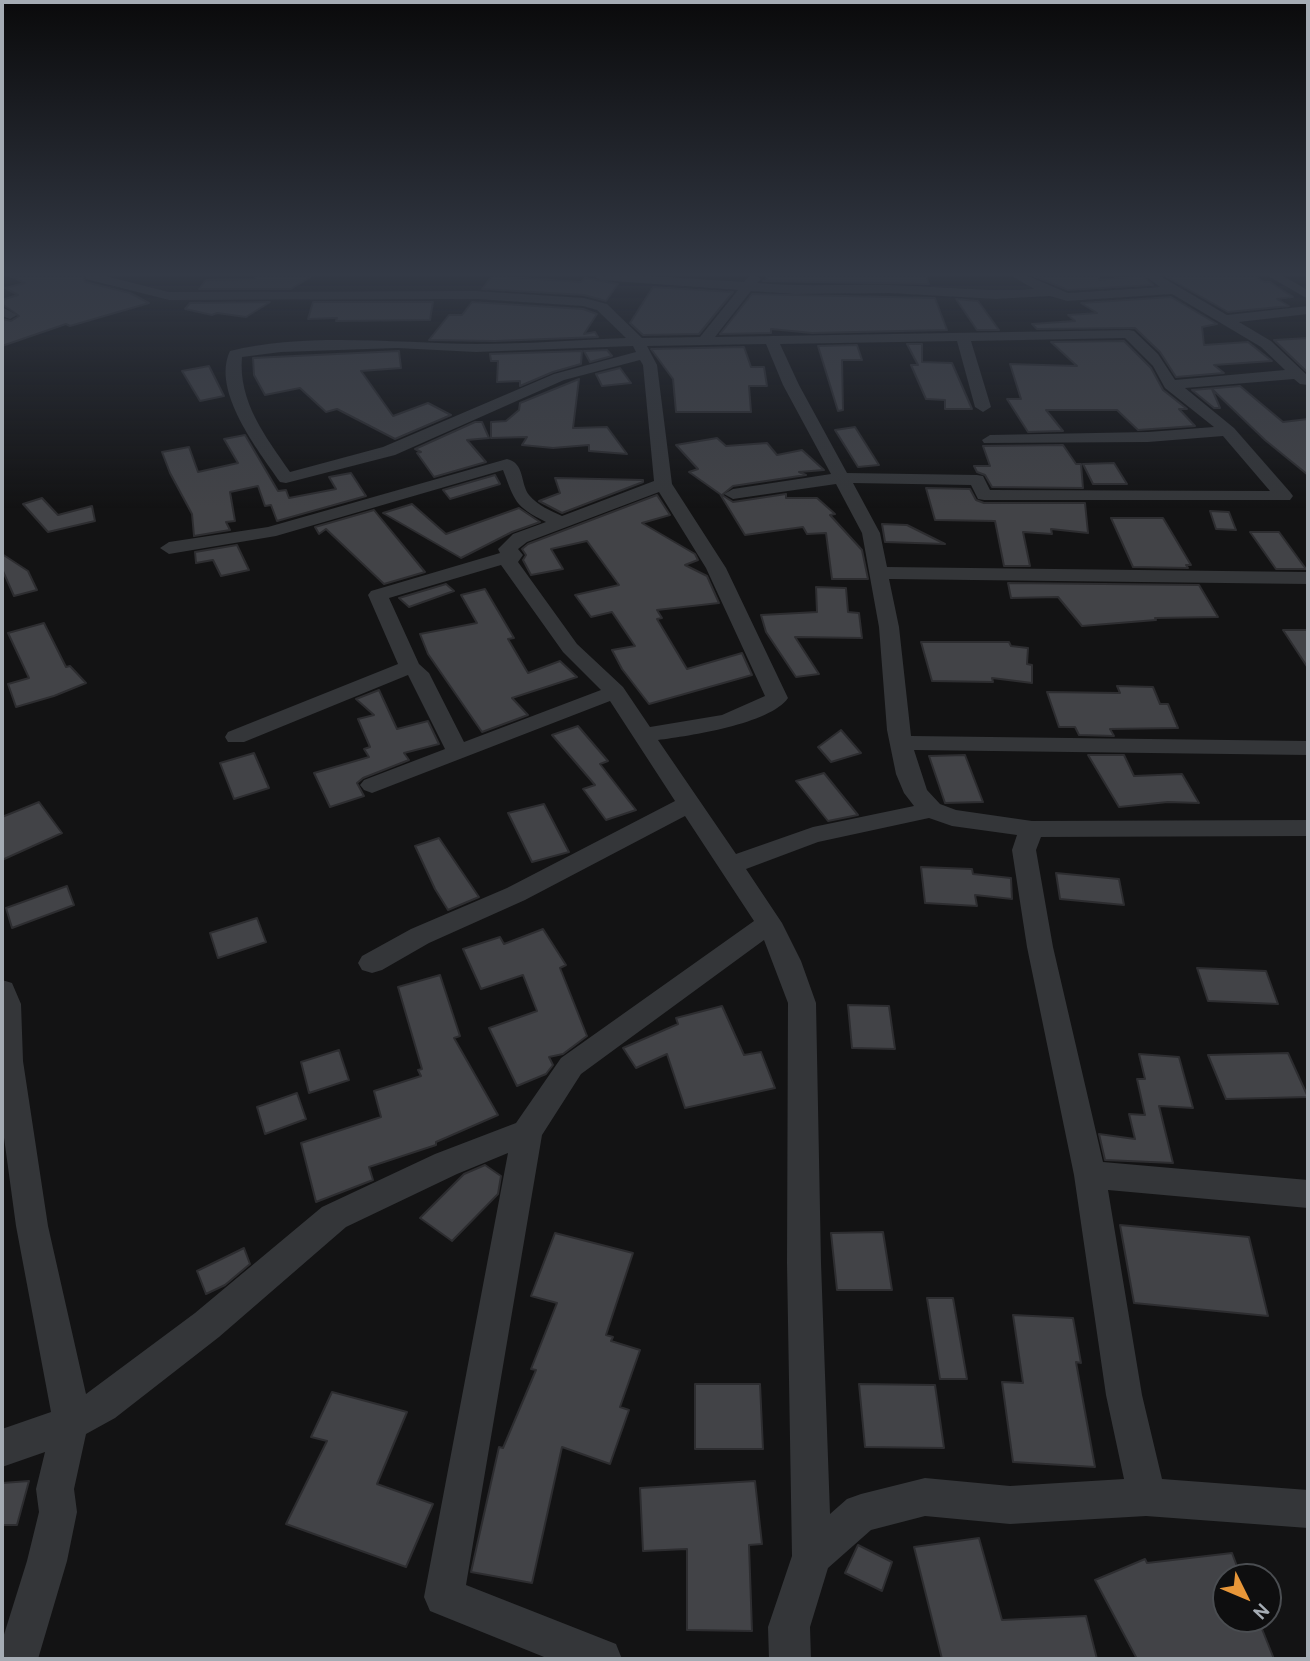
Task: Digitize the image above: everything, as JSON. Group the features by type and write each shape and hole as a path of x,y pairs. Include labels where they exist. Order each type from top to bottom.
{"street":[{"path":"239,354 235,354 230,373 249,425 286,478 389,452 559,377 625,354"},
{"path":"643,354 652,377 663,484 716,568 777,698 745,714 693,729 643,735"},
{"path":"777,354 791,385 871,533 889,627 901,743 908,774 916,793 930,810 952,818 1032,829 1308,828"},
{"path":"968,354 983,407"},
{"path":"733,495 840,478 977,480 984,495 1284,496 1228,431 1188,396 1170,385 1164,370 1151,354"},
{"path":"1276,354 1308,384"},
{"path":"1170,385 1296,374"},
{"path":"990,440 1148,437 1228,431"},
{"path":"169,548 270,531 507,464 514,471 517,492 525,502 562,523"},
{"path":"514,555 507,549 520,538 663,484"},
{"path":"457,751 418,673 410,667 378,595 514,555"},
{"path":"514,555 508,562 570,648 615,692 769,923 788,961 802,1003 804,1263 812,1556 789,1627 790,1659"},
{"path":"878,573 1308,578"},
{"path":"236,737 410,667"},
{"path":"372,785 615,692"},
{"path":"901,743 1308,748"},
{"path":"372,963 420,936 516,894 689,804"},
{"path":"730,866 813,835 930,810"},
{"path":"1032,829 1024,850 1040,947 1090,1175 1124,1395 1136,1439 1146,1497"},
{"path":"601,1659 444,1597 527,1132 571,1066 769,923"},
{"path":"2,990 7,1003 5,1062 32,1226 69,1401 71,1423 55,1489 58,1512 47,1561 17,1659"},
{"path":"2,1448 17,1445 71,1423 102,1405 207,1325 334,1217 446,1164 527,1132"},
{"path":"1090,1175 1308,1194"},
{"path":"812,1556 861,1513 925,1497 1010,1504 1146,1497 1308,1509"}],"building":[{"path":"399,354 401,368 361,371 393,416 428,403 451,415 395,439 337,409 326,412 300,388 265,395 254,375 253,358"},
{"path":"490,354 582,354 581,364 520,386 520,381 497,382 498,361 491,361"},
{"path":"585,354 610,354 612,356 590,362"},
{"path":"654,354 746,354 751,367 764,367 767,386 749,386 751,412 676,412 673,379"},
{"path":"820,354 860,354 862,360 842,360 843,410 838,411"},
{"path":"912,354 922,354 922,362 952,363 972,409 945,409 945,400 926,399 911,365 918,365"},
{"path":"1063,354 1137,354 1151,368 1163,390 1187,409 1179,409 1195,426 1138,430 1117,410 1046,410 1063,431 1028,432 1007,399 1021,399 1010,364 1077,366"},
{"path":"1161,354 1263,354 1272,361 1214,365 1224,373 1176,377"},
{"path":"1288,354 1308,354 1308,373"},
{"path":"209,366 224,396 200,401 182,371"},
{"path":"620,368 631,383 602,386 596,374"},
{"path":"579,379 573,428 607,427 627,454 589,451 589,445 553,448 522,445 527,437 491,438 491,422 506,421 519,410 520,403"},
{"path":"1240,386 1283,422 1308,419 1308,475 1265,440 1212,389 1220,408 1214,408 1192,390"},
{"path":"475,422 482,422 489,438 467,440 486,462 434,477 417,453 421,452 415,449"},
{"path":"855,427 879,465 858,467 835,430"},
{"path":"245,435 278,491 286,490 289,498 336,489 329,477 351,473 366,496 277,521 271,505 265,506 258,486 230,492 235,521 226,522 230,530 194,536 192,514 162,452 189,447 198,472 238,463 224,439"},
{"path":"717,438 726,446 767,443 777,455 802,450 824,470 799,472 806,475 733,486 722,495 733,502 786,494 786,498 817,498 835,514 830,515 862,550 868,579 832,579 826,533 807,534 803,527 745,535 720,494 689,472 698,469 676,445"},
{"path":"1063,445 1076,464 1081,464 1083,488 992,487 985,475 977,472 974,466 990,466 983,446"},
{"path":"1114,463 1127,484 1093,484 1083,464"},
{"path":"495,475 500,484 450,499 443,490"},
{"path":"555,478 643,482 562,513 539,501 560,493"},
{"path":"926,488 970,489 976,500 984,503 1085,503 1088,533 1051,529 1052,534 1023,532 1030,566 1004,566 995,521 935,520"},
{"path":"657,495 670,515 642,523 695,554 698,560 685,565 707,576 719,603 657,610 662,618 657,619 687,669 742,653 752,675 649,704 622,669 612,650 635,646 612,612 591,617 575,595 619,585 587,541 551,549 563,569 531,575 523,560 526,555 522,549 528,544"},
{"path":"42,498 58,515 92,506 95,521 48,532 23,504"},
{"path":"412,504 446,534 519,508 540,522 512,532 461,558 383,513"},
{"path":"374,510 425,572 384,584 326,529 319,534 315,527"},
{"path":"1210,511 1229,512 1236,530 1216,529"},
{"path":"1111,518 1163,518 1191,565 1186,565 1188,568 1133,567"},
{"path":"882,524 907,525 945,544 885,542"},
{"path":"1250,532 1279,532 1306,569 1276,569"},
{"path":"237,545 249,570 221,576 213,560 196,563 195,552"},
{"path":"2,554 28,571 37,590 14,596 2,569"},
{"path":"1008,583 1199,585 1218,617 1155,618 1156,620 1082,626 1058,597 1011,598"},
{"path":"446,584 454,591 409,607 399,598"},
{"path":"816,587 846,588 848,612 859,613 862,638 795,637 819,674 796,677 766,632 761,615 817,612"},
{"path":"485,589 514,638 508,639 528,673 560,661 577,677 512,698 528,715 482,732 428,654 420,634 477,623 461,595"},
{"path":"44,623 66,667 70,666 86,683 16,707 8,684 29,678 8,633"},
{"path":"1283,630 1308,630 1308,668"},
{"path":"921,642 1009,642 1011,646 1028,648 1027,664 1032,665 1032,683 992,678 993,682 932,681"},
{"path":"1117,686 1153,687 1160,704 1168,704 1178,728 1110,729 1114,736 1079,735 1075,727 1059,727 1047,692 1120,693"},
{"path":"379,690 397,729 428,721 439,744 404,753 409,760 363,778 357,783 364,796 330,807 314,773 369,757 364,749 370,747 358,719 374,715 356,699"},
{"path":"578,726 608,761 600,764 636,810 606,820 583,789 595,785 552,735"},
{"path":"841,730 861,753 831,762 818,747"},
{"path":"254,753 269,788 234,799 220,763"},
{"path":"965,755 983,802 945,803 929,756"},
{"path":"1088,755 1124,755 1134,776 1182,774 1199,803 1168,802 1119,807"},
{"path":"824,773 858,815 828,821 796,781"},
{"path":"39,802 62,833 2,860 2,817"},
{"path":"544,804 569,852 532,862 508,813"},
{"path":"439,838 479,897 448,910 415,846"},
{"path":"921,867 972,869 973,874 1011,878 1012,899 975,895 977,906 925,903"},
{"path":"1056,873 1119,879 1124,905 1060,899"},
{"path":"67,886 74,905 12,928 6,908"},
{"path":"257,918 266,942 218,958 210,933"},
{"path":"543,929 566,965 560,968 587,1036 563,1054 549,1057 553,1065 546,1074 517,1086 489,1028 537,1011 523,975 481,989 463,949 500,937 504,944"},
{"path":"1197,968 1266,971 1278,1004 1208,1001"},
{"path":"440,975 460,1036 454,1038 498,1115 436,1142 436,1145 369,1167 373,1180 316,1202 301,1143 381,1117 374,1091 421,1076 418,1070 422,1069 398,987"},
{"path":"848,1005 889,1006 895,1049 852,1048"},
{"path":"722,1006 744,1055 761,1052 775,1088 685,1108 667,1054 636,1068 623,1048 678,1024 676,1018"},
{"path":"339,1050 349,1080 309,1093 301,1062"},
{"path":"1288,1053 1308,1097 1226,1099 1208,1055"},
{"path":"1139,1054 1179,1057 1193,1108 1159,1106 1173,1163 1105,1160 1099,1134 1135,1139 1129,1114 1145,1115 1137,1079 1145,1079"},
{"path":"297,1093 306,1119 265,1134 257,1107"},
{"path":"485,1165 501,1176 498,1194 452,1241 420,1218 464,1174"},
{"path":"1120,1225 1249,1237 1268,1316 1134,1303"},
{"path":"883,1232 892,1290 837,1290 831,1233"},
{"path":"555,1233 633,1253 606,1335 613,1337 611,1341 640,1350 620,1407 629,1410 610,1464 562,1447 532,1583 471,1572 499,1447 503,1448 536,1370 531,1369 557,1303 531,1296"},
{"path":"244,1248 250,1264 225,1285 206,1294 197,1271"},
{"path":"927,1298 953,1298 967,1379 940,1379"},
{"path":"1013,1315 1073,1318 1081,1363 1076,1362 1095,1467 1013,1462 1002,1382 1023,1383"},
{"path":"695,1384 760,1384 763,1449 695,1449"},
{"path":"859,1384 935,1385 944,1448 865,1447"},
{"path":"332,1392 407,1412 377,1484 433,1504 406,1567 286,1524 327,1441 311,1437"},
{"path":"29,1481 17,1525 2,1525 2,1483"},
{"path":"755,1481 762,1544 749,1545 752,1631 687,1630 687,1549 643,1551 640,1488"},
{"path":"979,1538 1002,1620 1086,1616 1097,1659 942,1659 914,1547"},
{"path":"858,1545 892,1562 882,1591 845,1573"},
{"path":"1232,1553 1236,1563 1212,1563 1212,1633 1264,1633 1274,1659 1137,1659 1095,1580 1145,1559 1147,1563"}]}
